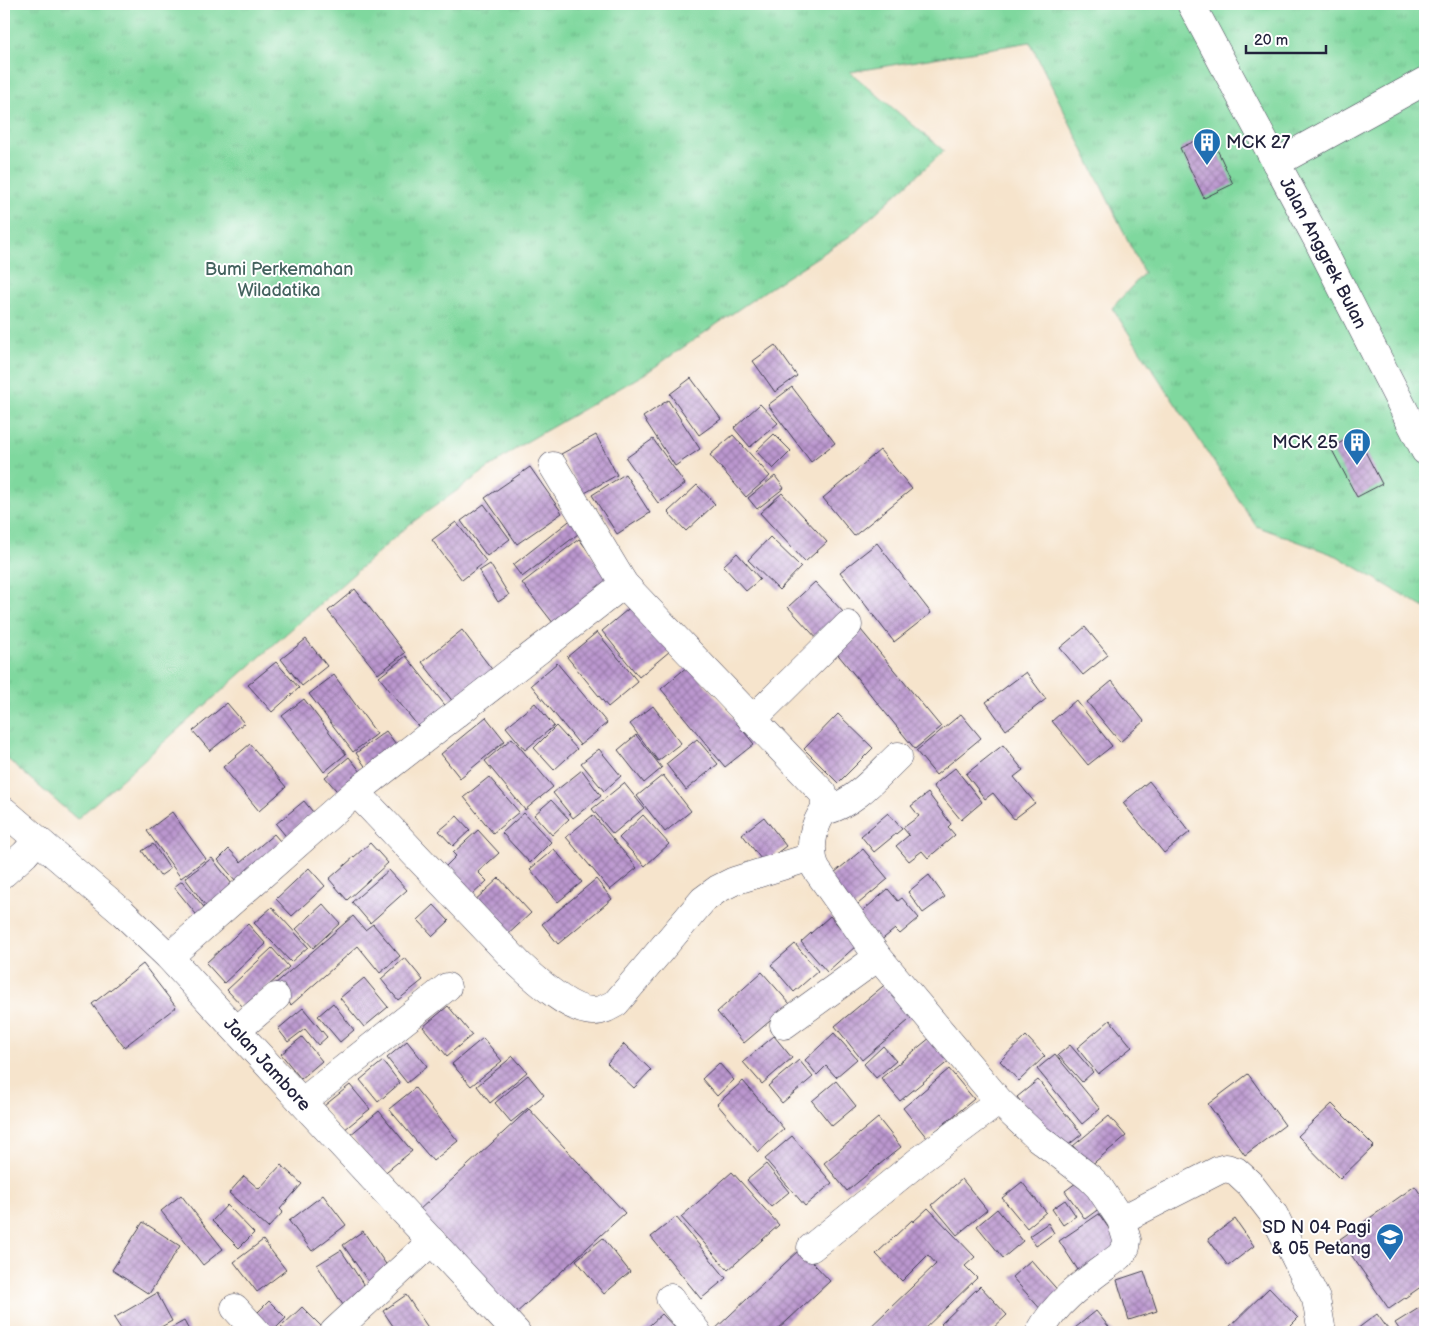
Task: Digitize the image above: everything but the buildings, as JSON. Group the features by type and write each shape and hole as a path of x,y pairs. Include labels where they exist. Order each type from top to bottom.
{"street":[{"name":"Jalan Anggrek Bulan","path":"1191,4 1318,241 1425,451"},
{"path":"1276,163 1425,81"},
{"path":"553,466 624,584 822,793 825,800 824,811 818,822 812,842 811,857 816,869 878,957 999,1101 1038,1138 1090,1178 1099,1187 1121,1220 1127,1240 1124,1251 1074,1290 1050,1315 1040,1332"},
{"path":"169,957 356,792 624,584"},
{"path":"752,720 848,625"},
{"path":"824,811 840,807 856,795 898,756"},
{"path":"356,792 512,956 544,987 575,1006 592,1011 605,1009 616,1003 641,976 703,900 718,889 734,881 811,857"},
{"name":"Jalan Jambore","path":"4,811 123,913 169,957 516,1332"},
{"path":"4,873 37,840"},
{"path":"784,1025 878,957"},
{"path":"302,1102 447,987"},
{"path":"237,1030 276,997"},
{"path":"811,1248 920,1160 999,1101"},
{"path":"1121,1220 1219,1170 1226,1168 1236,1171 1250,1184 1274,1214 1316,1299 1322,1332"},
{"path":"334,1332 432,1241"},
{"path":"670,1298 697,1332"},
{"path":"235,1308 257,1332"}],"green space":[{"name":"Bumi Perkemahan Wiladatika","path":"4,4 1425,4 1425,608 1337,556 1256,526 1112,308 1144,273 1030,42 850,72 944,151 850,236 765,291 646,373 521,445 410,524 77,819 4,756"}],"place":[{"name":"MCK 27","path":"1207,166"},
{"name":"MCK 25","path":"1357,466"},
{"name":"SD N 04 Pagi & 05 Petang","path":"1390,1261"}]}
